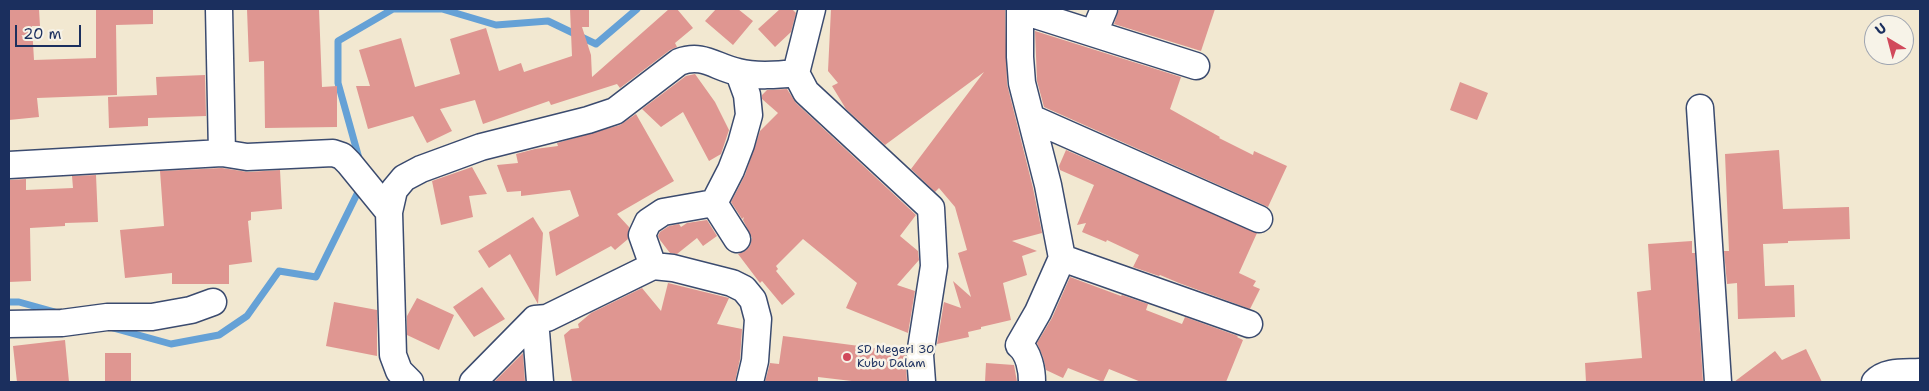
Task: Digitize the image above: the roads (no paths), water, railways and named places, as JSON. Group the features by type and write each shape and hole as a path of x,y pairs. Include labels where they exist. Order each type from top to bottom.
{"street":[{"path":"219,9 222,153"},
{"path":"812,9 796,73 806,92 931,208 934,266 920,355 922,382"},
{"path":"1094,33 1104,9"},
{"path":"1038,379 1024,350 1019,345 1038,312 1062,258 1048,185 1022,83 1020,10 1196,66"},
{"path":"384,205 404,178 421,169 481,148 588,120 614,111 679,62 688,59 701,58 739,73 779,75 796,73"},
{"path":"714,203 731,170 741,144 749,114 747,95 739,73"},
{"path":"1700,108 1718,382"},
{"path":"1032,118 1259,219"},
{"path":"9,165 222,153 247,157 333,152 342,156 350,163 384,205 393,355 399,371 410,382"},
{"path":"714,203 737,239"},
{"path":"652,266 642,235 648,222 663,212 714,203"},
{"path":"1062,258 1249,324"},
{"path":"473,382 535,319 547,318 652,266 673,268 732,283 744,289 753,300 758,320 755,361 750,382"},
{"path":"9,324 62,323 107,317 152,316 191,310 213,302"},
{"path":"535,319 540,382"},
{"path":"1875,382 1878,378 1889,373 1920,372"}],"waterway":[{"path":"360,162 338,83 338,41 393,9 442,9 496,25 548,21 596,44 637,9"},
{"path":"113,328 171,344 219,335 247,316 279,271 316,277 361,186"},
{"path":"9,302 19,302 55,312"}],"place":[{"name":"SD Negeri 30 Kubu Dalam","path":"847,357"}]}
